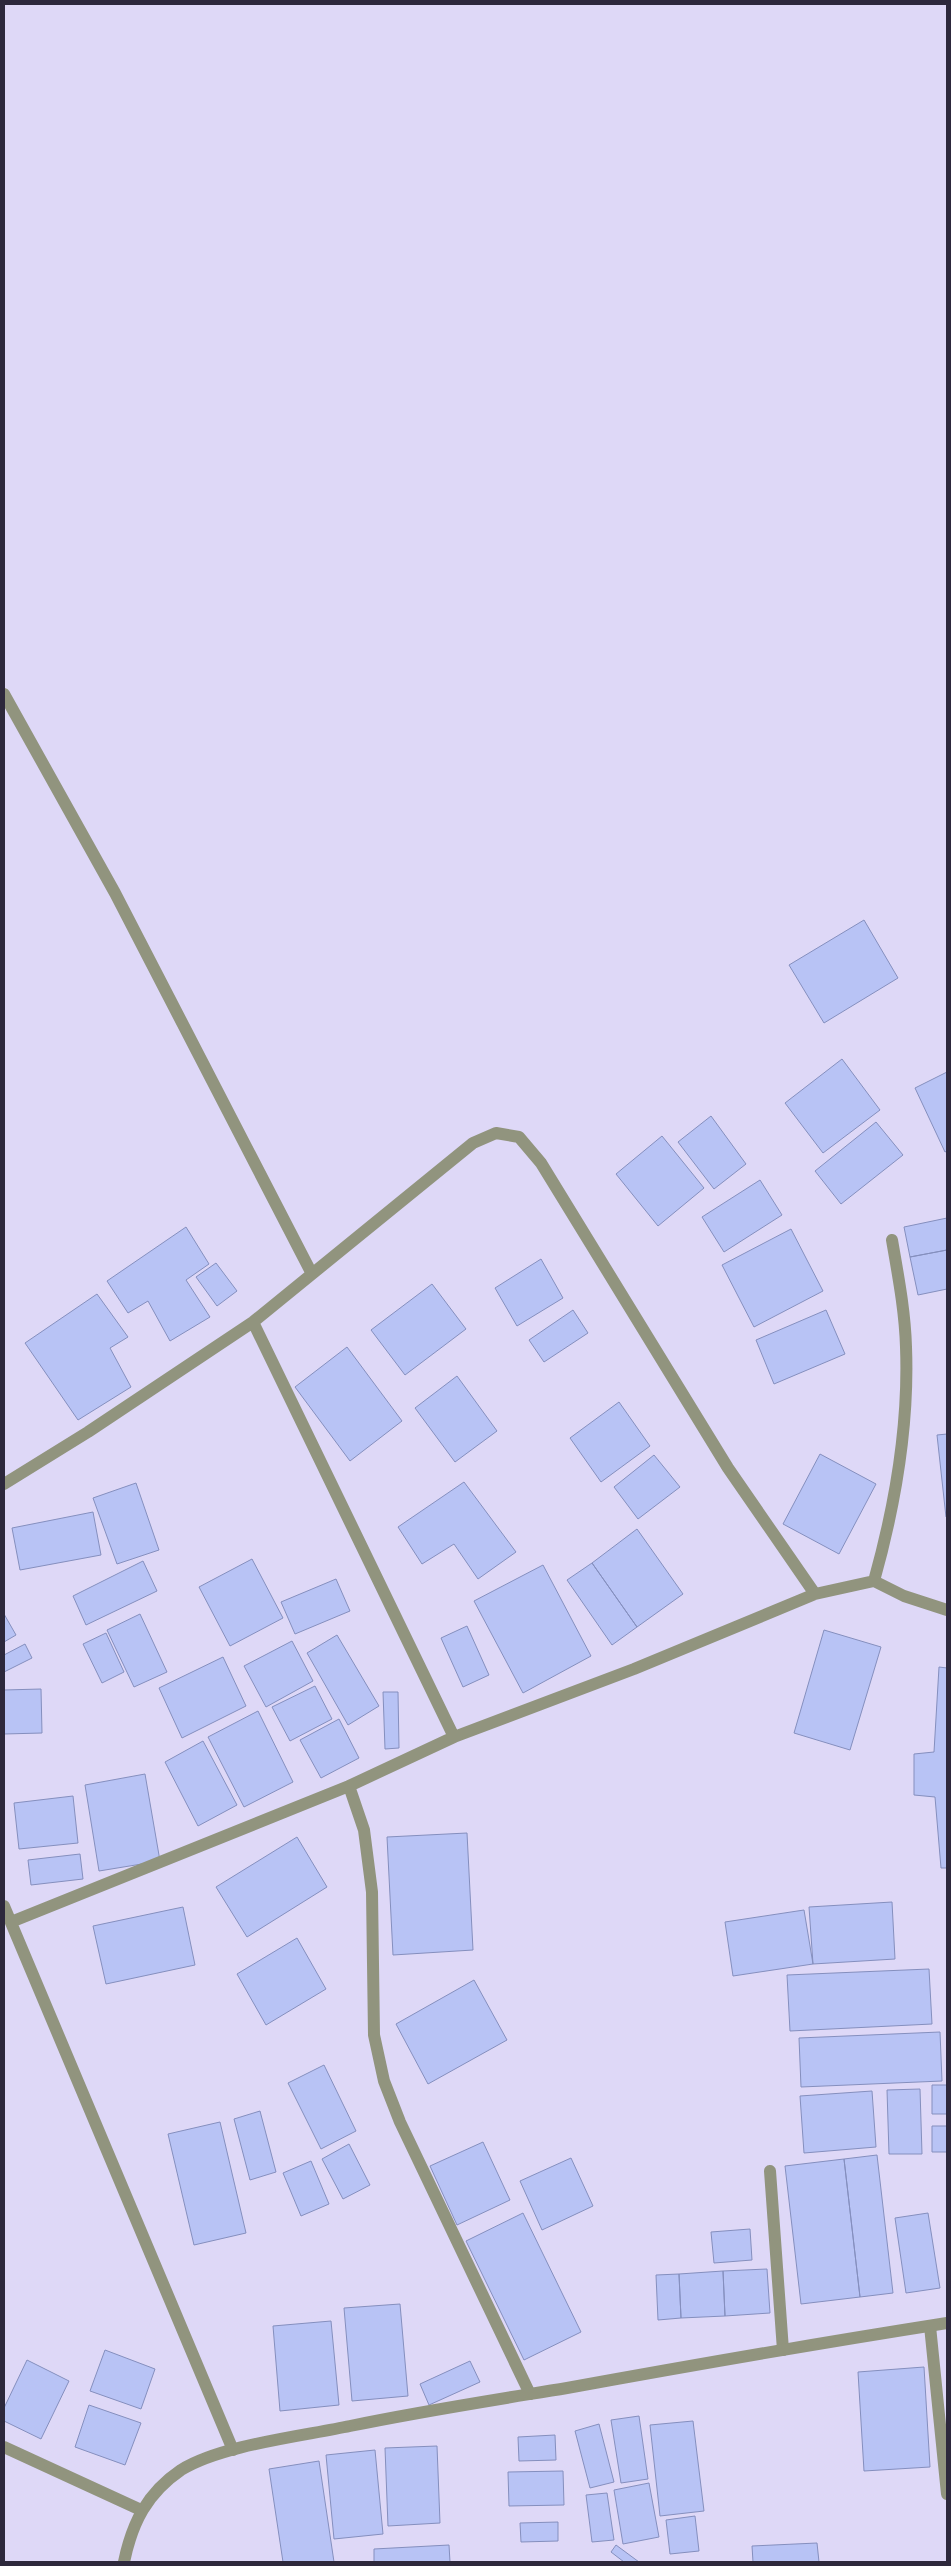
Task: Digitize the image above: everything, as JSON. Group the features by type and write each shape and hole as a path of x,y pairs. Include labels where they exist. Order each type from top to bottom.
{"street":[{"path":"4,694 115,893 312,1274"},
{"path":"4,1484 88,1432 253,1322 473,1143 496,1132 519,1137 541,1163 728,1468 815,1594"},
{"path":"874,1581 890,1525 904,1410 906,1346 892,1240"},
{"path":"253,1322 454,1737"},
{"path":"11,1922 349,1786 454,1737 634,1669 815,1594 874,1581 904,1596 947,1610"},
{"path":"349,1786 364,1830 372,1892 374,2034 384,2081 404,2131 530,2394"},
{"path":"4,1906 233,2450"},
{"path":"770,2171 783,2350"},
{"path":"124,2562 130,2536 141,2510 156,2490 182,2470 205,2458 233,2450 394,2417 947,2323"},
{"path":"930,2326 947,2494"},
{"path":"4,2447 141,2510"}],"building":[{"path":"864,920 898,978 824,1023 789,965"},
{"path":"842,1059 880,1110 823,1153 785,1103"},
{"path":"947,1072 947,1151 945,1152 915,1088"},
{"path":"711,1116 746,1164 714,1189 678,1142"},
{"path":"876,1122 903,1155 841,1204 815,1171"},
{"path":"662,1136 704,1188 658,1226 616,1174"},
{"path":"760,1180 782,1215 724,1252 702,1217"},
{"path":"947,1218 947,1250 910,1257 904,1227"},
{"path":"186,1227 209,1264 186,1280 210,1317 170,1341 148,1301 128,1313 107,1281"},
{"path":"791,1229 823,1291 754,1327 722,1265"},
{"path":"947,1250 947,1289 918,1295 910,1257"},
{"path":"541,1259 563,1298 517,1326 495,1288"},
{"path":"216,1263 237,1291 217,1306 196,1277"},
{"path":"432,1284 466,1329 405,1375 371,1330"},
{"path":"97,1294 128,1337 110,1348 131,1387 78,1420 25,1343"},
{"path":"573,1310 588,1333 544,1362 529,1340"},
{"path":"826,1310 845,1354 774,1384 756,1340"},
{"path":"347,1347 402,1421 350,1461 295,1387"},
{"path":"457,1376 497,1431 455,1462 415,1408"},
{"path":"619,1402 650,1446 601,1482 570,1438"},
{"path":"947,1434 947,1516 946,1517 937,1435"},
{"path":"820,1454 876,1484 839,1554 783,1524"},
{"path":"654,1455 680,1487 638,1519 614,1487"},
{"path":"464,1482 516,1552 478,1579 454,1544 422,1564 398,1527"},
{"path":"136,1483 159,1550 117,1564 93,1498"},
{"path":"93,1512 101,1555 20,1570 12,1528"},
{"path":"637,1529 683,1594 637,1627 592,1563"},
{"path":"252,1559 283,1618 230,1646 199,1587"},
{"path":"143,1561 157,1591 86,1625 73,1596"},
{"path":"592,1563 637,1627 612,1645 567,1580"},
{"path":"543,1565 591,1656 523,1693 474,1601"},
{"path":"336,1579 350,1611 295,1634 281,1602"},
{"path":"4,1614 16,1635 4,1642"},
{"path":"140,1614 167,1672 134,1687 107,1630"},
{"path":"467,1626 489,1675 463,1687 441,1638"},
{"path":"824,1630 881,1647 850,1750 794,1733"},
{"path":"106,1633 124,1672 102,1683 83,1644"},
{"path":"337,1635 379,1706 348,1725 307,1653"},
{"path":"292,1641 313,1681 266,1707 244,1666"},
{"path":"25,1644 32,1658 4,1672 4,1655"},
{"path":"223,1657 246,1706 182,1738 159,1688"},
{"path":"939,1667 947,1668 947,1868 941,1868 935,1797 914,1795 914,1754 934,1752"},
{"path":"315,1686 332,1719 290,1741 272,1707"},
{"path":"41,1689 42,1733 4,1734 4,1690"},
{"path":"383,1692 398,1692 399,1748 385,1749"},
{"path":"258,1711 293,1782 244,1807 208,1737"},
{"path":"339,1719 359,1758 321,1778 300,1740"},
{"path":"203,1741 237,1805 198,1826 165,1762"},
{"path":"145,1774 160,1861 99,1871 85,1785"},
{"path":"73,1796 78,1843 19,1849 14,1803"},
{"path":"467,1833 473,1950 393,1955 387,1837"},
{"path":"297,1837 327,1887 247,1937 216,1887"},
{"path":"80,1854 83,1879 31,1885 28,1860"},
{"path":"892,1902 895,1959 813,1964 809,1907"},
{"path":"183,1907 195,1965 106,1984 93,1926"},
{"path":"804,1910 813,1964 733,1976 725,1922"},
{"path":"297,1938 326,1989 266,2025 237,1974"},
{"path":"929,1969 932,2024 790,2031 787,1975"},
{"path":"474,1980 507,2040 428,2084 396,2024"},
{"path":"940,2032 942,2081 801,2087 799,2038"},
{"path":"324,2065 356,2131 321,2149 288,2083"},
{"path":"932,2085 947,2085 947,2114 932,2114"},
{"path":"920,2089 922,2154 889,2154 887,2090"},
{"path":"872,2091 876,2147 804,2153 800,2096"},
{"path":"260,2111 276,2172 250,2180 234,2119"},
{"path":"220,2122 246,2233 194,2245 168,2134"},
{"path":"932,2126 947,2126 947,2152 932,2152"},
{"path":"483,2142 510,2200 457,2225 430,2166"},
{"path":"349,2144 370,2185 343,2199 322,2159"},
{"path":"877,2155 893,2293 860,2297 844,2159"},
{"path":"571,2158 593,2206 542,2230 520,2181"},
{"path":"844,2159 860,2297 801,2304 785,2166"},
{"path":"311,2161 329,2204 301,2216 283,2173"},
{"path":"523,2213 581,2332 524,2360 466,2241"},
{"path":"928,2213 940,2288 906,2293 895,2218"},
{"path":"750,2229 752,2260 714,2263 711,2232"},
{"path":"767,2269 770,2313 725,2316 723,2271"},
{"path":"723,2271 725,2316 681,2318 679,2274"},
{"path":"679,2274 681,2318 658,2320 656,2275"},
{"path":"400,2304 408,2396 352,2401 344,2308"},
{"path":"331,2321 339,2405 280,2411 273,2326"},
{"path":"105,2350 155,2369 141,2409 90,2391"},
{"path":"27,2360 69,2381 41,2439 4,2421 4,2408"},
{"path":"470,2361 480,2382 429,2405 420,2384"},
{"path":"924,2367 930,2467 864,2471 858,2372"},
{"path":"89,2405 141,2423 125,2465 75,2447"},
{"path":"639,2416 648,2479 621,2483 611,2420"},
{"path":"693,2421 704,2511 660,2516 650,2425"},
{"path":"599,2424 614,2482 590,2488 575,2431"},
{"path":"555,2435 556,2460 519,2461 518,2437"},
{"path":"437,2446 440,2523 388,2526 385,2448"},
{"path":"375,2450 383,2534 334,2539 326,2455"},
{"path":"319,2461 334,2562 283,2562 269,2469"},
{"path":"563,2471 564,2505 509,2506 508,2472"},
{"path":"649,2483 659,2537 623,2544 614,2490"},
{"path":"607,2493 614,2540 592,2542 586,2495"},
{"path":"695,2516 699,2551 670,2554 666,2520"},
{"path":"558,2522 558,2541 521,2542 520,2523"},
{"path":"817,2543 819,2562 753,2562 752,2546"},
{"path":"449,2545 450,2562 374,2562 374,2549"},
{"path":"616,2545 639,2562 624,2562 611,2552"}]}
